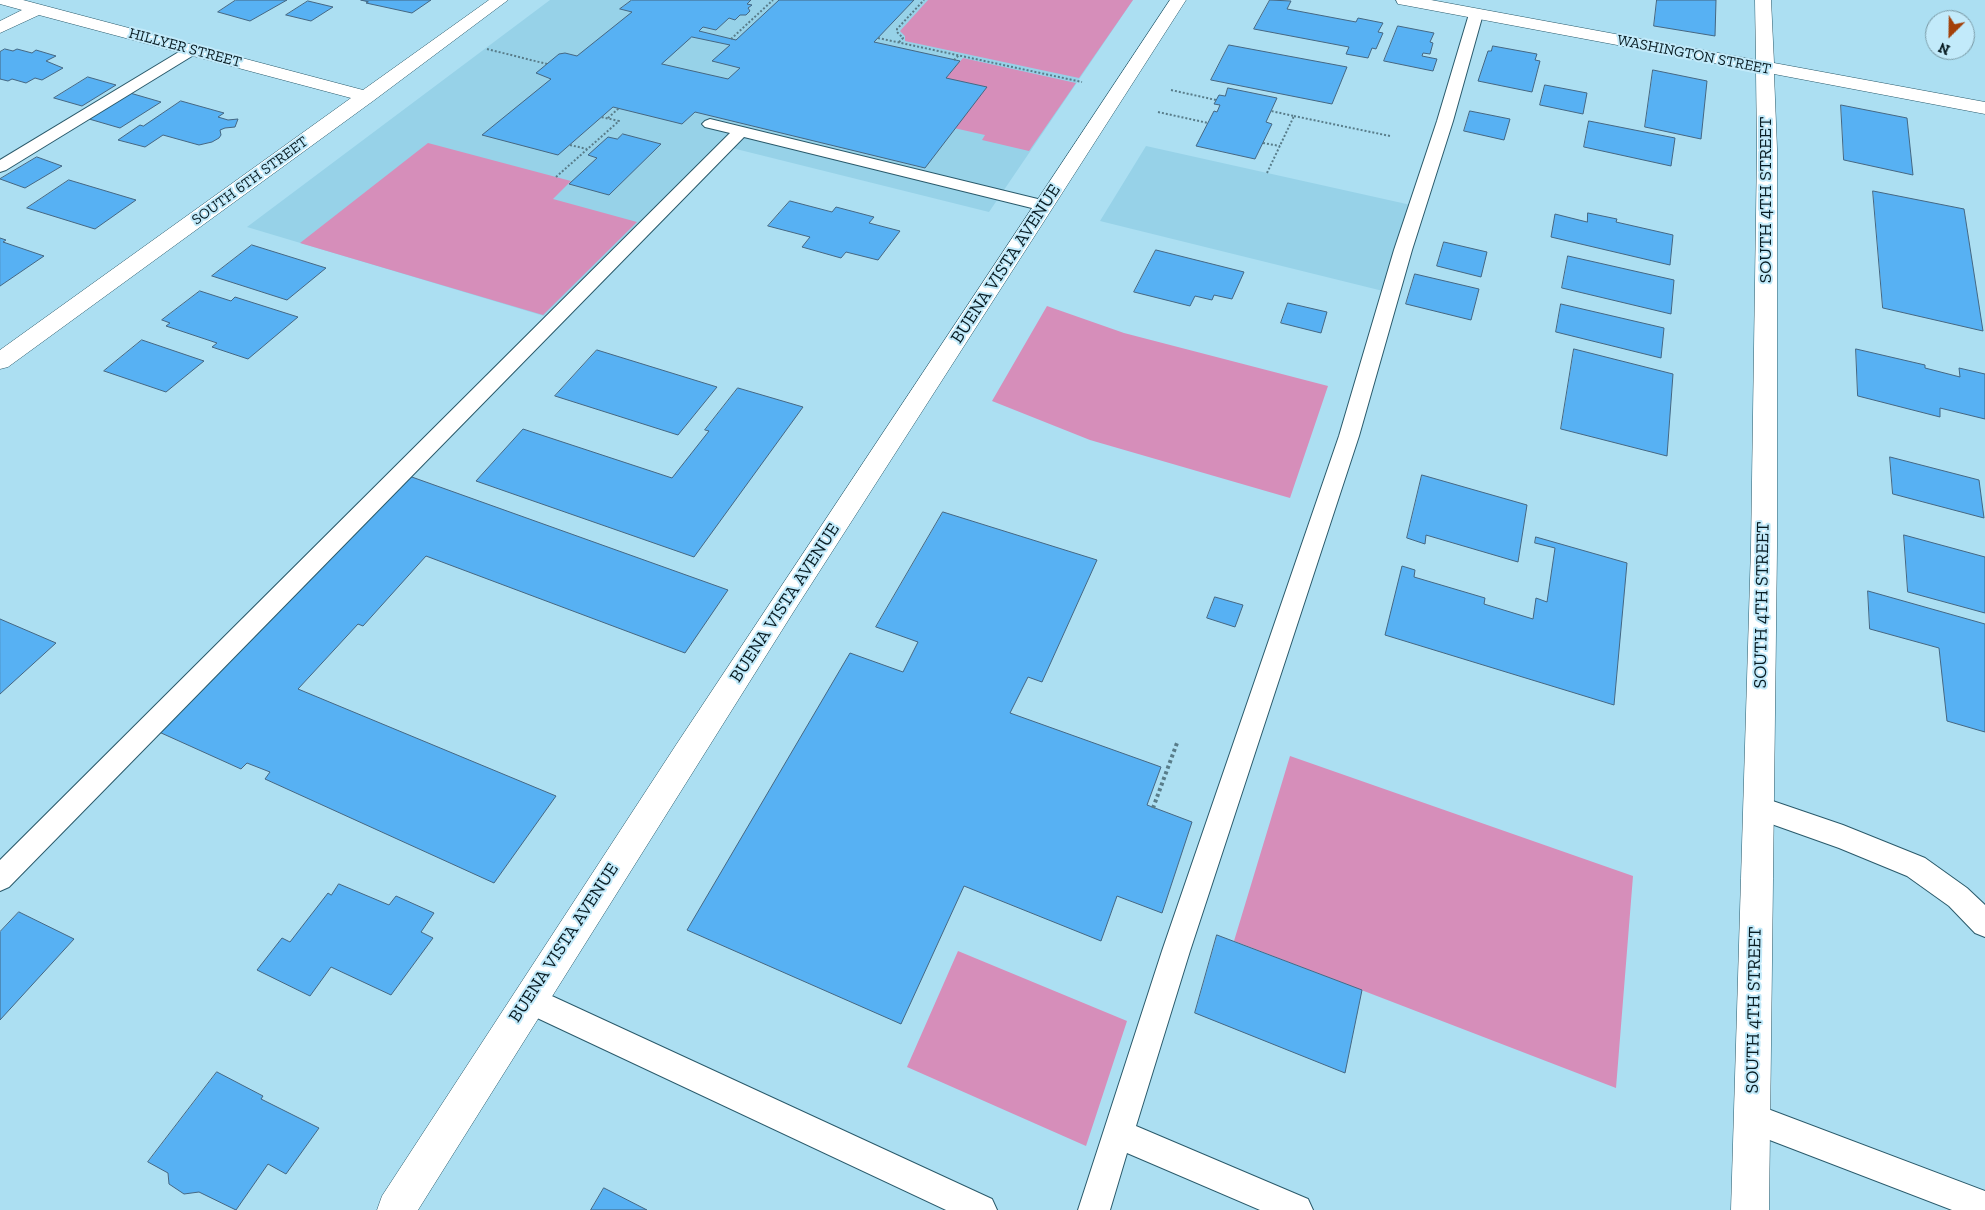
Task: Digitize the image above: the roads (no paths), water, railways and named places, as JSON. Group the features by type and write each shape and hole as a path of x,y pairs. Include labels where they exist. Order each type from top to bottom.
{"street":[{"name":"HILLYER STREET","path":"4,0 367,97"},
{"name":"SOUTH 6TH STREET","path":"0,361 500,0"},
{"name":"BUENA VISTA AVENUE","path":"396,1210 683,757 1178,0"},
{"name":"WASHINGTON STREET","path":"1404,0 1985,108"},
{"name":"SOUTH 4TH STREET","path":"1750,1210 1764,547 1767,159 1763,0"},
{"path":"0,28 37,9"}],"lane":[{"path":"1094,1210 1176,951 1349,436 1403,250 1445,121 1476,14"},
{"path":"0,166 192,50"},
{"path":"710,124 1044,206"},
{"path":"0,878 740,132"},
{"path":"1758,808 1843,836 1916,867 1958,897 1985,924"},
{"path":"528,999 982,1210"},
{"path":"1752,1118 1985,1207"},
{"path":"1118,1134 1297,1210"}]}
